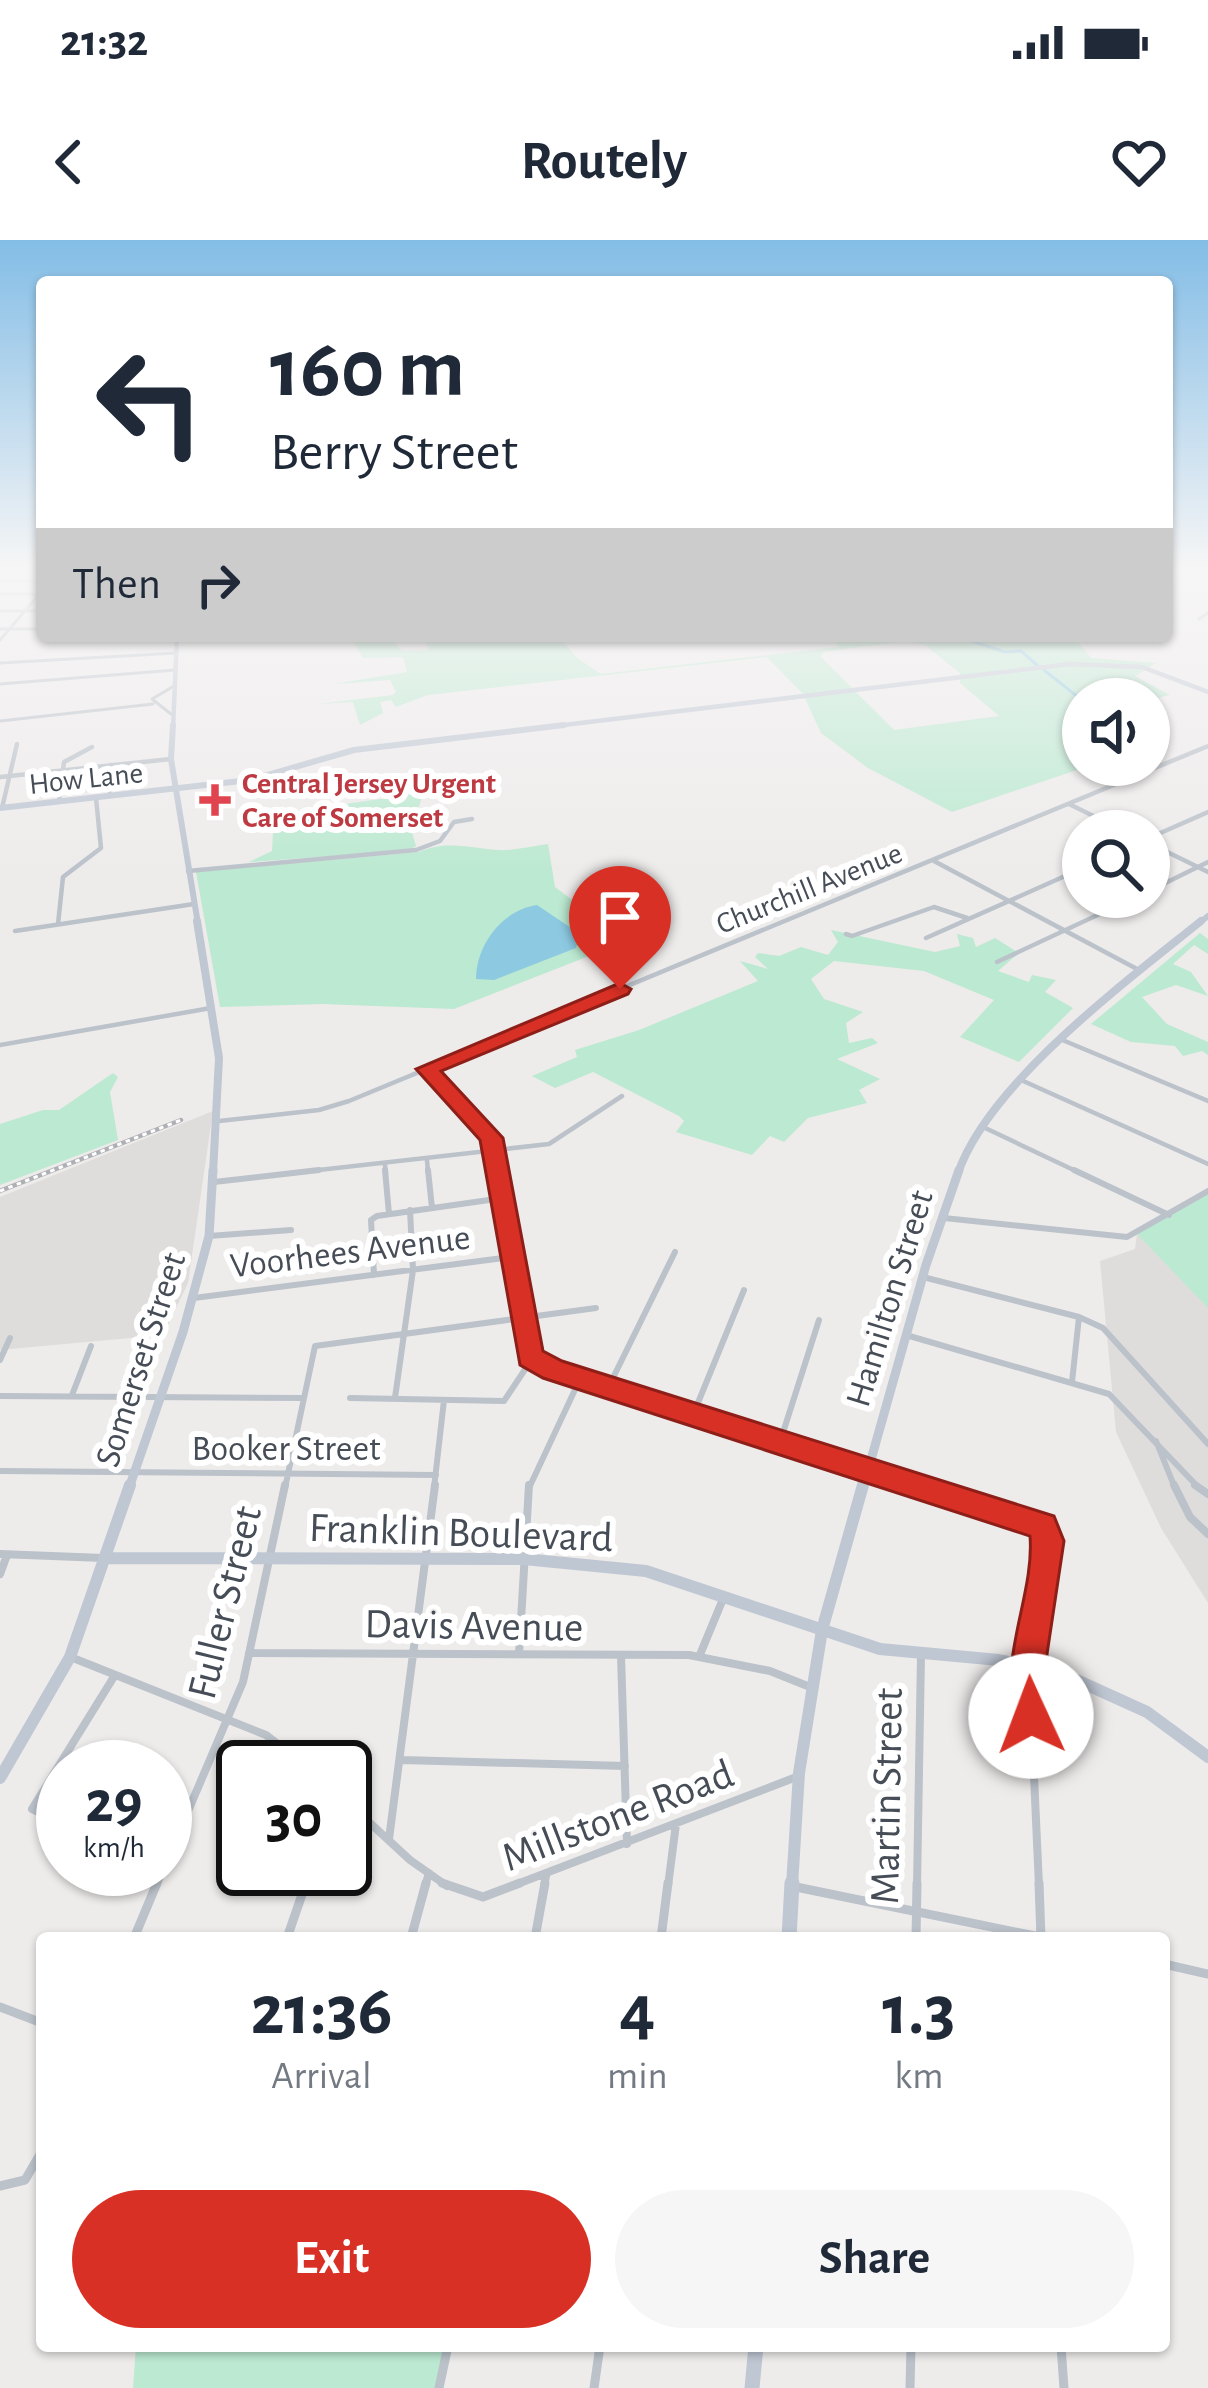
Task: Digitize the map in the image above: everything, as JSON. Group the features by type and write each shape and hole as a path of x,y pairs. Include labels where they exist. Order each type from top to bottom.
{"main road":[{"name":"Somerset Street","path":"0,1778 70,1657 161,1398 209,1236 219,1058 171,759 175,671"},
{"name":"How Lane","path":"1,808 258,779 353,750 1010,671"},
{"name":"How Lane","path":"1159,671 1208,692"},
{"name":"Hamilton Street","path":"789,1932 799,1777 822,1630 941,1217 980,1125 1060,1039 1137,969 1208,916"},
{"name":"Franklin Boulevard","path":"106,1558 524,1559 646,1570 880,1649 1029,1666 1106,1690 1148,1712 1208,1756"},
{"path":"752,2388 755,2352"}],"street":[{"path":"0,684 159,671"},
{"path":"153,704 156,695 174,686"},
{"path":"0,722 153,704 172,714"},
{"path":"1,808 17,744"},
{"path":"58,802 65,761 92,747"},
{"name":"Churchill Avenue","path":"219,1120 333,1107 1206,748"},
{"path":"0,777 171,759"},
{"path":"110,796 111,765"},
{"path":"58,924 59,880 66,870 101,848 96,798"},
{"path":"1069,804 1081,810"},
{"path":"1170,831 1208,812"},
{"path":"188,871 416,850 440,841 454,822 472,819"},
{"path":"1170,852 1208,872"},
{"path":"933,860 1137,969"},
{"path":"1170,881 1208,862"},
{"path":"926,938 1062,877"},
{"path":"16,931 194,904"},
{"path":"847,934 852,937 934,907 968,919"},
{"path":"997,962 1091,918"},
{"path":"0,1045 212,1008"},
{"path":"1060,1039 1208,1101"},
{"path":"350,1398 504,1400 532,1359 494,1151 480,1121 427,1069"},
{"path":"1021,1080 1208,1164"},
{"path":"210,1183 427,1160 564,1138 622,1096"},
{"path":"980,1125 1169,1215"},
{"path":"427,1160 432,1208"},
{"path":"385,1165 389,1214"},
{"path":"941,1217 1136,1236 1208,1191"},
{"path":"374,1275 371,1220 503,1198"},
{"path":"395,1399 413,1270 410,1210"},
{"path":"209,1236 290,1230"},
{"path":"608,1388 676,1252"},
{"name":"Voorhees Avenue","path":"194,1298 512,1256"},
{"path":"922,1277 1078,1317 1111,1333 1208,1444"},
{"path":"693,1415 744,1290"},
{"path":"403,1333 596,1308"},
{"path":"1072,1382 1078,1317"},
{"path":"780,1442 819,1320"},
{"name":"Fuller Street","path":"192,1803 229,1719 249,1654 315,1346 403,1333"},
{"path":"906,1335 1108,1394 1152,1432 1192,1483 1208,1494"},
{"path":"0,1360 10,1339"},
{"path":"72,1395 91,1346"},
{"path":"532,1359 608,1388 1042,1526 1048,1541 1029,1666 1042,1932"},
{"path":"519,1654 533,1474 580,1378"},
{"path":"0,1396 304,1398"},
{"path":"389,1839 444,1400"},
{"path":"1152,1432 1186,1508 1198,1528 1208,1534"},
{"name":"Booker Street","path":"0,1471 436,1475"},
{"path":"0,1574 4,1554 106,1558"},
{"path":"699,1657 724,1596"},
{"name":"Davis Avenue","path":"249,1654 699,1657 770,1671 810,1687"},
{"path":"622,1655 627,1844"},
{"name":"Martin Street","path":"916,1932 921,1655"},
{"path":"70,1657 272,1740"},
{"path":"75,1740 115,1675"},
{"path":"402,1760 625,1766"},
{"name":"Millstone Road","path":"372,1824 465,1897 503,1892 799,1777"},
{"path":"662,1932 676,1824"},
{"path":"413,1932 429,1873"},
{"path":"536,1932 546,1876"},
{"path":"793,1886 1013,1932"},
{"name":"Fuller Street","path":"136,1932 151,1896"},
{"path":"289,1932 301,1896"},
{"path":"1170,1965 1208,1974"},
{"path":"0,2007 36,2021"},
{"path":"0,2186 25,2180 36,2161"},
{"path":"439,2388 447,2352"},
{"path":"594,2388 599,2352"},
{"path":"910,2388 911,2352"},
{"path":"1061,2352 1064,2388"}],"shaded area":[{"path":"213,1111 188,1283 168,1325 142,1331 141,1337 0,1350 0,1197"},
{"path":"1208,1189 1208,1603 1161,1528 1116,1432 1100,1261 1135,1249 1137,1234"}],"green space":[{"path":"407,671 640,671 428,695 396,707 391,700 380,702 383,713 360,725 353,702 319,704 393,695 390,680 334,684"},
{"path":"781,671 835,671 894,730 999,716 960,683 958,671 1143,671 1135,676 1139,678 1062,678 1062,775 952,812 868,768 821,733 803,694"},
{"path":"423,793 417,813 423,823 410,826 416,846 409,850 249,862 272,851 274,814"},
{"path":"548,844 555,887 620,936 608,941 612,947 454,1009 322,1004 220,1007 196,872 448,846 504,850"},
{"path":"831,930 935,952 960,946 957,934 973,938 976,947 995,938 1019,953 998,971 1029,982 1032,975 1056,980 1045,992 1073,1008 1019,1062 960,1037 994,1000 924,971 834,961 811,979 824,999 863,1012 846,1023 849,1043 872,1038 878,1043 837,1059 880,1079 859,1090 867,1103 808,1118 784,1142 770,1136 752,1155 676,1132 684,1121 679,1116 593,1072 555,1088 532,1076 577,1057 575,1050 639,1030 758,981 740,961 768,969 755,957 758,953 779,956 801,947 828,955 838,942"},
{"path":"1200,933 1208,939 1208,954 1194,945 1173,964 1191,972 1208,996 1176,985 1142,997 1167,1024 1208,1042 1208,1055 1202,1051 1183,1056 1175,1046 1131,1042 1091,1024"},
{"path":"113,1073 118,1077 110,1092 118,1140 0,1185 0,1124 43,1110 59,1110"},
{"path":"1208,1189 1208,1308 1137,1234"},
{"path":"136,2352 444,2352 436,2388 133,2388"}],"water":[{"path":"537,905 580,934 576,948 494,980 476,979 481,954 493,931 513,914"}],"waterway":[{"path":"1046,671 1062,684"}],"railway":[{"path":"0,1191 181,1120"}],"place":[{"name":"Central Jersey Urgent Care of Somerset","path":"215,800"}],"route":[{"path":"620,989 427,1069 491,1138 530,1357 553,1370 1038,1523 1048,1541 1030,1654 1031,1716"}]}
